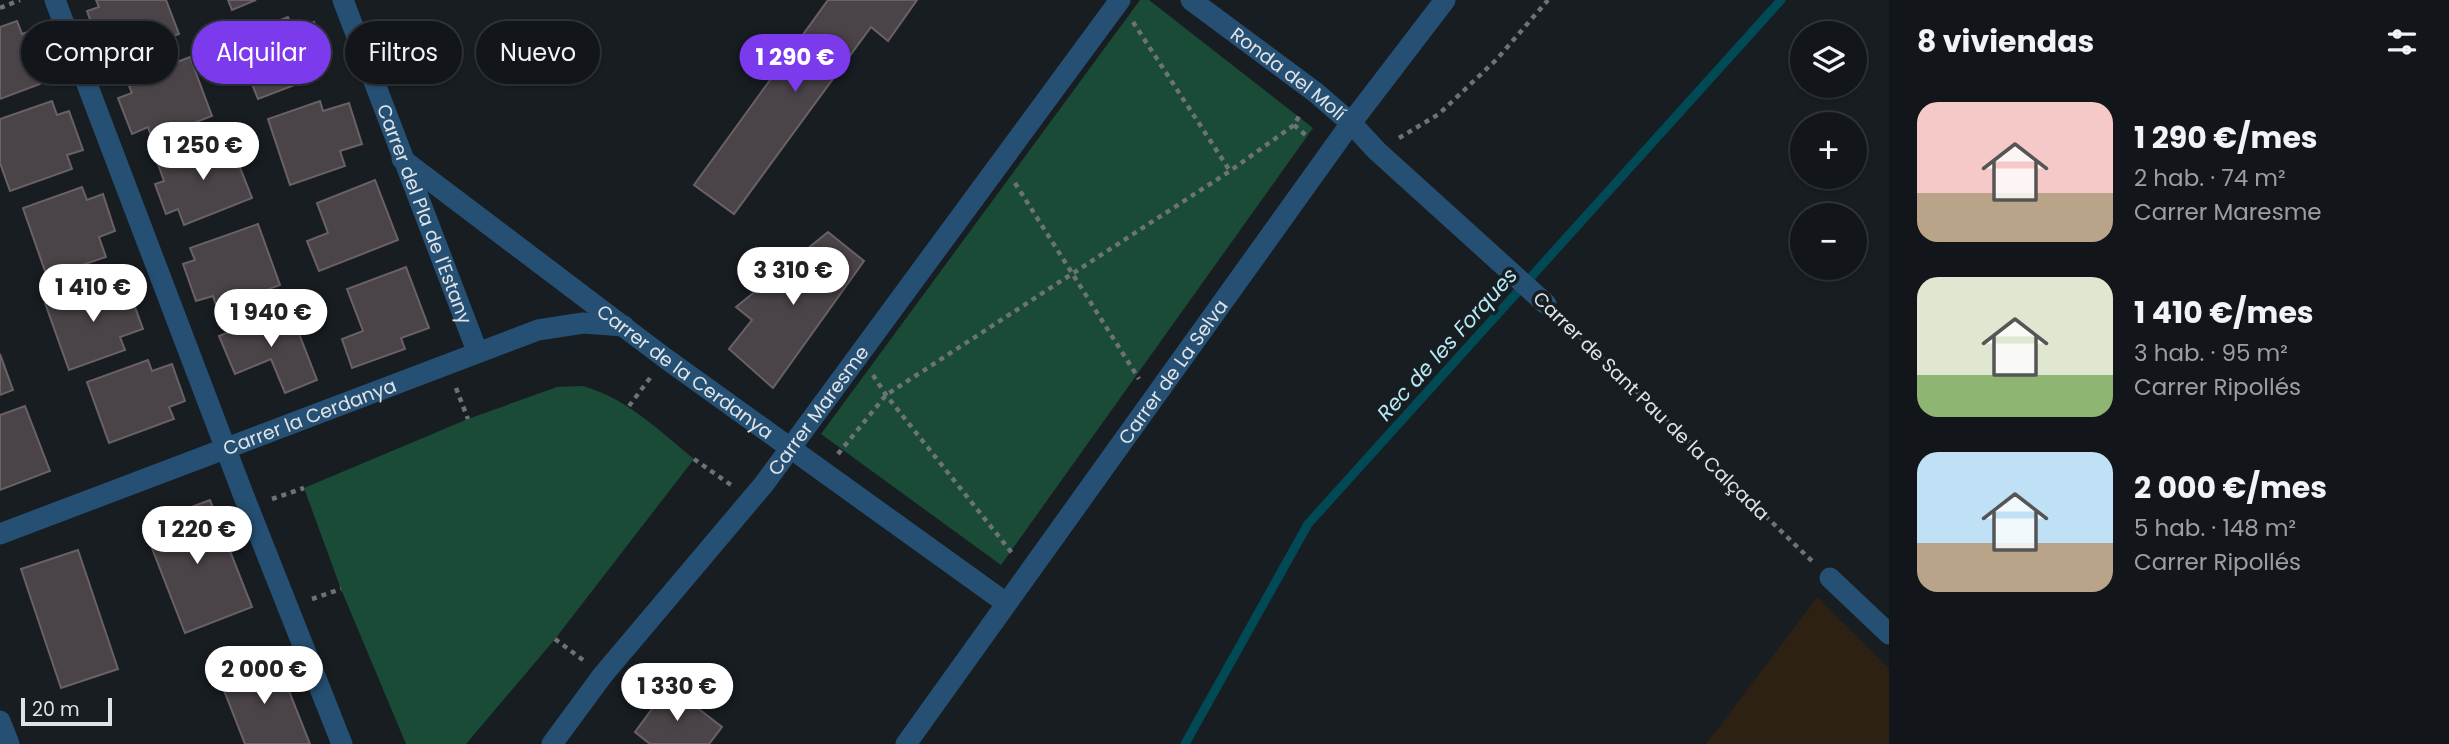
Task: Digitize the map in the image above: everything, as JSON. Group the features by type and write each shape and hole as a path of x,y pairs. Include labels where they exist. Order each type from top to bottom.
{"street":[{"path":"55,0 225,449 342,744"},
{"name":"Carrer del Pla de l'Estany","path":"343,0 477,351"},
{"name":"Ronda del Molí","path":"1191,0 1351,122"},
{"name":"Carrer de La Selva","path":"906,744 1351,122 1445,0"},
{"name":"Carrer Maresme","path":"552,744 603,676 764,484 1118,1"},
{"name":"Carrer de Sant Pau de la Calçada","path":"1351,122 1377,151 1546,304"},
{"name":"Carrer de la Cerdanya","path":"402,159 666,358 1006,603"},
{"name":"Carrer la Cerdanya","path":"0,534 538,330 583,323 624,326"},
{"path":"1830,578 1889,634"},
{"path":"0,721 9,744"}],"path":[{"path":"0,8 20,0"},
{"path":"1377,151 1439,114 1497,59 1548,0"},
{"path":"1118,1 1230,171"},
{"path":"824,472 886,395 1230,171 1294,125 1315,92"},
{"path":"1014,181 1140,380 1147,369"},
{"name":"Carrer de Sant Pau de la Calçada","path":"1546,304 1830,578"},
{"path":"629,406 666,358"},
{"path":"447,364 468,419"},
{"path":"866,366 886,395 1014,555 1021,544"},
{"path":"694,459 735,488 748,474 764,484"},
{"path":"555,639 603,676"}],"shaded area":[{"path":"1817,597 1889,668 1889,744 1706,744"}],"green space":[{"path":"1140,0 1149,0 1313,128 1001,565 821,434"},
{"path":"583,386 628,407 694,459 555,639 466,744 406,744 341,589 304,488 468,419 557,387"}],"building":[{"path":"96,0 166,0 174,21 91,21 87,11 99,7"},
{"path":"228,0 256,0 232,10"},
{"path":"828,0 917,0 888,41 871,27 734,214 694,185"},
{"path":"17,21 21,31 21,84 40,84 0,99 0,27"},
{"path":"190,57 192,84 200,84 212,116 152,139 148,127 132,134 118,98 132,93 128,84 178,84 178,62"},
{"path":"252,84 297,84 258,99"},
{"path":"52,101 57,115 69,111 83,150 67,155 72,169 10,191 0,163 0,119"},
{"path":"320,101 323,111 349,103 362,144 340,151 345,166 290,185 268,119"},
{"path":"228,137 252,198 184,225 178,209 166,214 155,184 164,181 158,164"},
{"path":"375,180 398,240 319,271 307,241 328,233 317,203"},
{"path":"82,187 87,200 103,194 115,231 99,237 106,257 47,277 23,208"},
{"path":"258,224 280,285 217,308 213,296 196,301 183,264 195,260 190,248"},
{"path":"828,232 864,261 773,388 729,349 752,320 736,307"},
{"path":"406,267 429,328 401,338 405,349 352,368 342,339 363,331 347,289"},
{"path":"98,284 103,297 128,288 143,329 120,337 125,350 69,370 45,303"},
{"path":"289,308 317,380 285,393 271,359 235,374 219,336"},
{"path":"0,354 13,390 0,395"},
{"path":"148,360 152,371 172,364 185,401 169,407 174,419 109,443 87,382"},
{"path":"25,406 50,471 0,490 0,415"},
{"path":"210,500 252,607 185,633 143,525"},
{"path":"78,550 118,669 61,688 21,569"},
{"path":"276,658 310,744 245,744 220,680"},
{"path":"669,686 722,727 709,744 650,744 635,732"}],"waterway":[{"name":"Rec de les Forques","path":"1185,744 1308,524 1781,0"}]}
